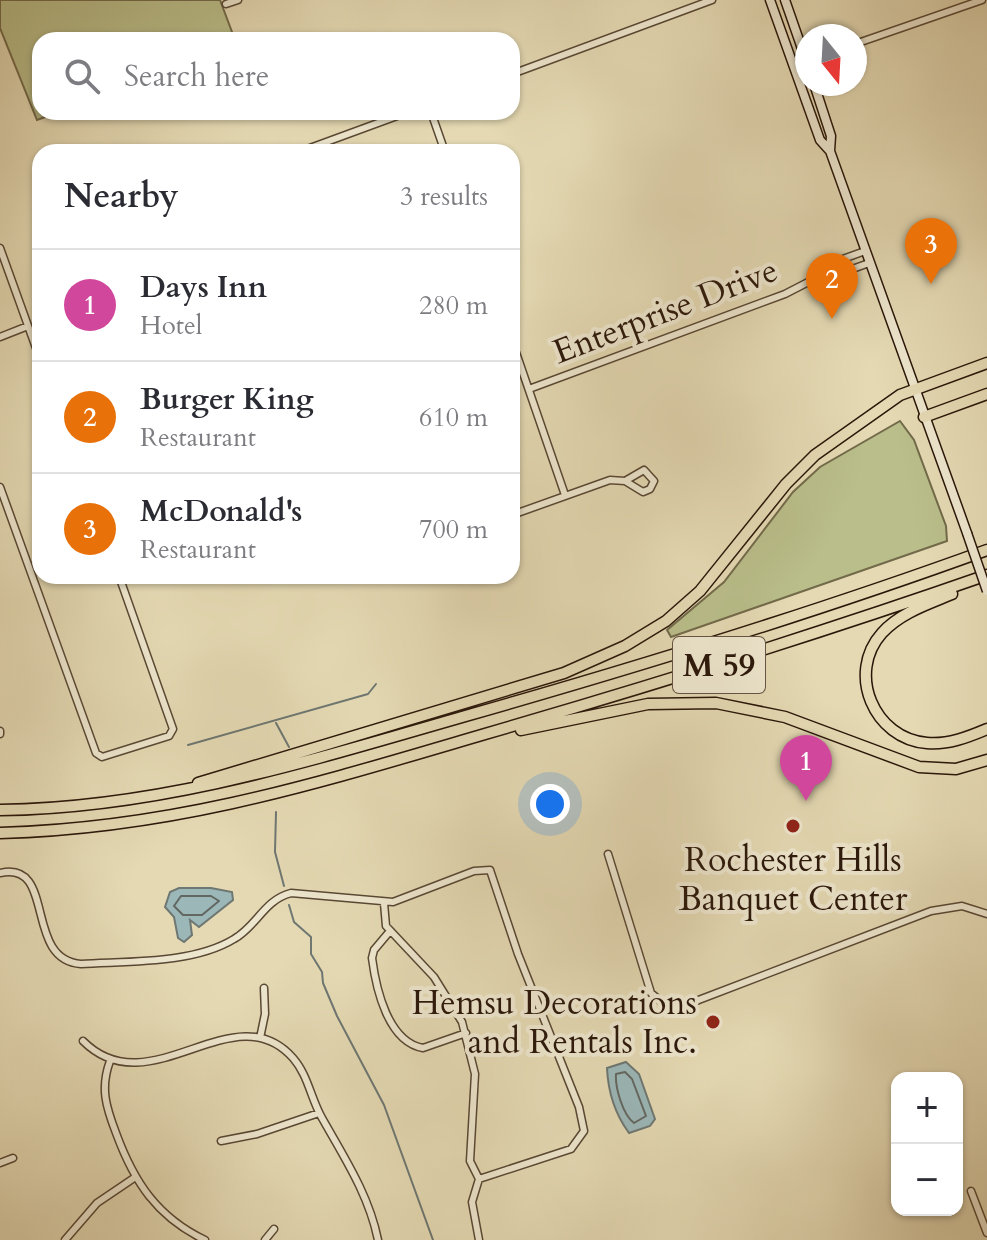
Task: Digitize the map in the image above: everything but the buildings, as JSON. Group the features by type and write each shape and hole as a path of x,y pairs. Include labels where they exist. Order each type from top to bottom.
{"highway":[{"path":"142,799 542,680 625,646 666,621 700,591 786,484 815,455 900,395 987,363"},
{"path":"924,417 987,394"},
{"name":"M 59","path":"0,810 142,799 285,769 580,683 833,604 987,549"},
{"path":"987,576 892,623 872,648 866,676 867,692 878,716 903,737 936,743 987,729"},
{"name":"M 59","path":"0,833 107,826 204,811 448,745 747,656 987,576"},
{"path":"448,745 631,707 703,702 772,713 919,767 956,769 987,760"}],"main road":[{"path":"770,0 820,140 830,151 987,591"},
{"path":"785,0 795,28"},
{"path":"790,57 795,62"},
{"path":"818,96 831,136 830,151"}],"street":[{"path":"226,4 238,0"},
{"path":"520,71 712,0"},
{"path":"867,40 982,0"},
{"path":"321,144 386,120"},
{"path":"434,120 442,144"},
{"path":"0,248 32,337"},
{"name":"Enterprise Drive","path":"818,277 829,264 865,251"},
{"name":"Enterprise Drive","path":"529,389 764,302 818,277 833,276 869,263"},
{"path":"0,337 28,326"},
{"path":"520,364 565,495"},
{"path":"520,512 610,480 625,481 643,492 650,489 654,481 644,470 625,481"},
{"path":"0,487 32,574"},
{"path":"36,584 99,756 169,736 173,732 122,584"},
{"path":"608,854 651,993 658,1001 674,1006 931,911 962,906 987,914"},
{"path":"0,873 12,872 28,880 35,890 49,945 62,958 78,964 215,948 244,933 275,899 291,893 384,903 408,898 474,871 490,870 583,1120 584,1131 576,1145 563,1152 479,1179"},
{"path":"384,903 383,919 390,931 434,977 452,1002 466,1033 475,1074 470,1161 479,1179 472,1202 479,1240"},
{"path":"390,931 374,950 372,964 385,1012 402,1037 423,1048 466,1033"},
{"path":"260,1038 265,1014 264,988"},
{"path":"83,1041 110,1061 148,1063 225,1039 260,1038 293,1057 319,1113 359,1183 378,1240"},
{"path":"110,1061 104,1095 134,1178 157,1208 187,1231 205,1240"},
{"path":"221,1141 279,1128 319,1113"},
{"path":"0,1163 13,1158"},
{"path":"65,1240 97,1203 134,1178"},
{"path":"971,1191 987,1233"},
{"path":"265,1240 274,1229"},
{"path":"182,1240 187,1231"}],"green space":[{"path":"0,0 220,0 232,32 32,32 32,108 0,28"},
{"path":"900,421 914,440 946,526 947,541 671,637 667,630 724,582 793,492 820,467"}],"water":[{"path":"179,888 211,888 232,892 233,900 199,927 190,920 192,935 184,942 178,938 174,917 165,907 170,892"},
{"path":"626,1062 639,1074 655,1119 650,1126 629,1133 613,1102 607,1068"}],"waterway":[{"path":"188,745 368,694 376,684"},
{"path":"276,723 289,747"},
{"path":"276,812 275,852 284,886"},
{"path":"289,905 294,922 311,937 311,954 322,972 323,983 337,1016 384,1105 433,1240"}],"place":[{"name":"McDonald's","path":"931,284"},
{"name":"Burger King","path":"832,319"},
{"name":"Days Inn","path":"806,801"},
{"name":"Rochester Hills Banquet Center","path":"793,826"},
{"name":"Hemsu Decorations and Rentals Inc.","path":"713,1022"}]}
